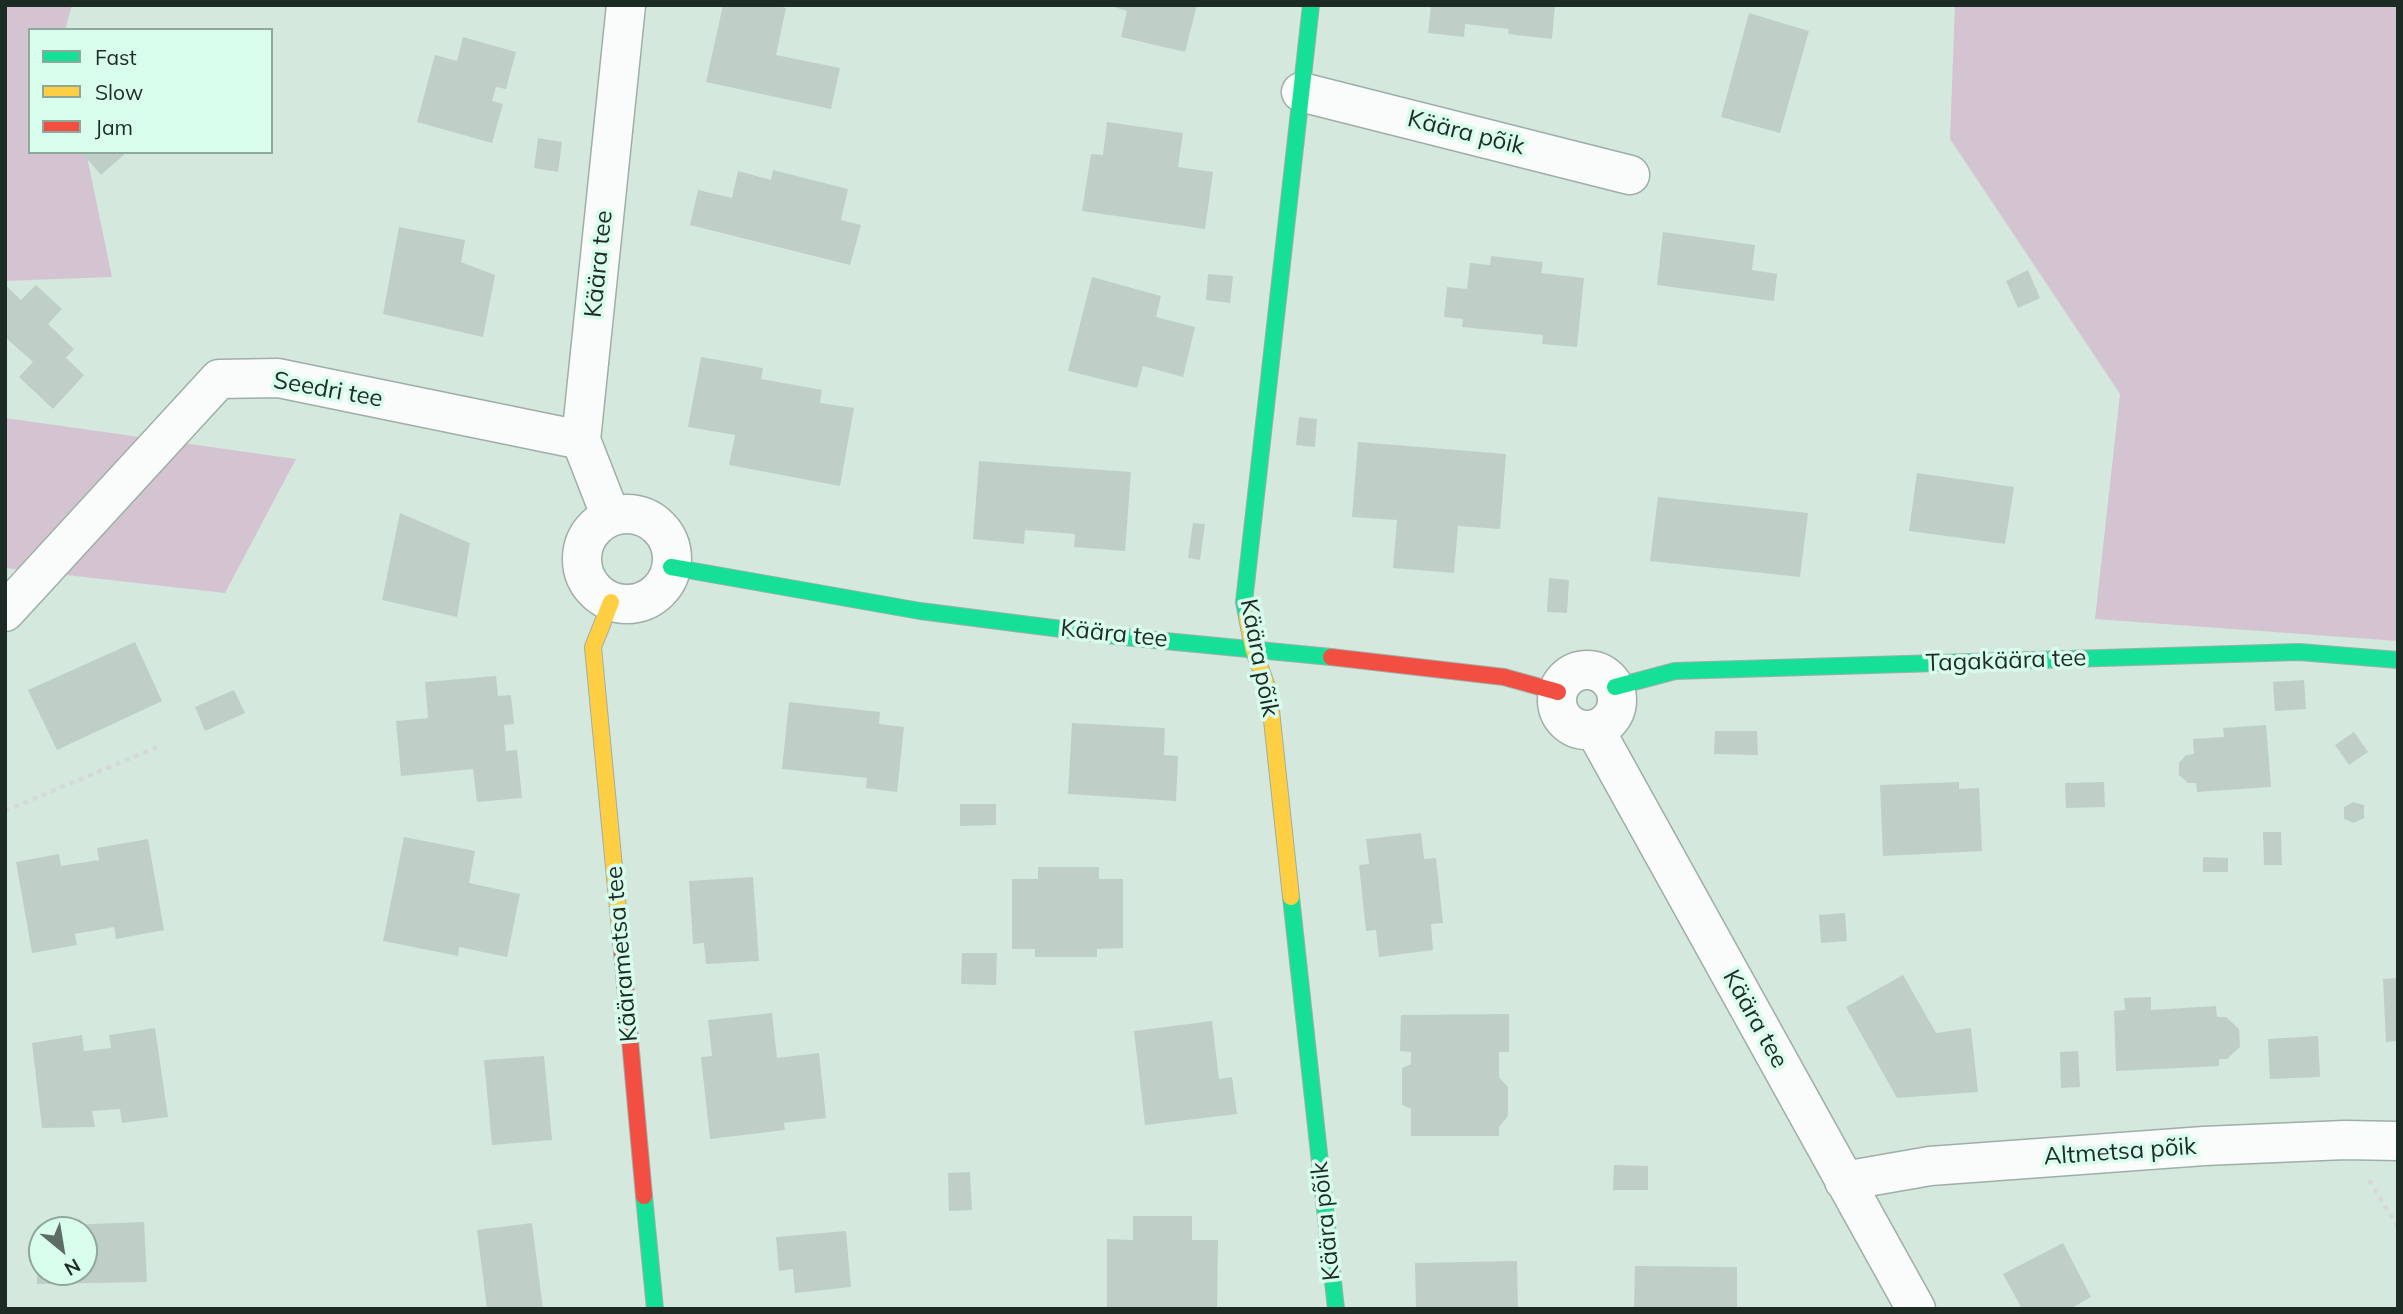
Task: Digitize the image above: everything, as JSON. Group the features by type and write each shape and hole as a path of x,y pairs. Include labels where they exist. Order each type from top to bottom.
{"street":[{"name":"Käära tee","path":"611,517 581,440 626,5"},
{"name":"Käära põik","path":"1311,5 1244,602 1253,648 1269,692 1336,1309"},
{"name":"Käära põik","path":"1301,92 1630,175"},
{"name":"Seedri tee","path":"5,612 219,379 278,378 581,440"},
{"path":"636,514 656,524 669,541 673,556 671,567 665,585 654,595 641,602 611,602 598,595 588,583 582,569 582,554 586,539 594,527 611,517 636,514"},
{"name":"Käära tee","path":"671,567 920,611 1124,637 1253,648 1504,677 1558,692"},
{"name":"Käärametsa tee","path":"611,602 593,647 656,1309"},
{"name":"Tagakäära tee","path":"1615,687 1675,671 2299,652 2398,660"},
{"path":"1594,670 1603,674 1615,687 1618,696 1615,713 1595,730 1575,728 1566,722 1560,713 1558,692 1561,683 1568,676 1594,670"},
{"name":"Käära tee","path":"1595,730 1916,1309"},
{"name":"Altmetsa põik","path":"1844,1181 1930,1166 2204,1146 2398,1140"}],"path":[{"path":"5,811 162,745"},
{"path":"2345,1140 2398,1227"}],"shaded area":[{"path":"5,5 72,5 66,28 28,28 28,154 86,154 112,277 5,281"},
{"path":"1955,5 2398,5 2398,641 2095,619 2120,394 1950,139"},
{"path":"5,418 296,459 225,593 5,568"}],"building":[{"path":"723,5 773,5 786,8 776,55 840,68 831,109 706,82"},
{"path":"1108,5 1197,5 1185,52 1121,37 1127,11"},
{"path":"1431,5 1555,5 1552,39 1508,34 1509,29 1465,24 1464,37 1428,33"},
{"path":"1749,13 1809,31 1780,133 1721,117"},
{"path":"463,37 516,52 506,89 496,87 492,101 503,104 492,143 417,122 435,55 457,61"},
{"path":"1107,122 1183,133 1178,167 1213,172 1205,229 1082,211 1091,154 1103,155"},
{"path":"538,138 562,142 558,172 534,168"},
{"path":"83,154 125,154 101,175"},
{"path":"773,170 848,189 841,220 861,225 850,265 690,225 698,190 732,198 738,171 771,180"},
{"path":"399,227 465,240 461,262 495,275 483,337 383,314"},
{"path":"1663,232 1755,245 1752,270 1777,274 1774,301 1657,285"},
{"path":"1491,256 1543,262 1541,273 1584,278 1577,347 1542,344 1543,335 1462,327 1463,319 1444,317 1447,287 1467,289 1470,263 1490,265"},
{"path":"2028,270 2040,298 2018,308 2006,281"},
{"path":"1208,274 1233,276 1230,303 1206,300"},
{"path":"1092,277 1161,296 1156,317 1195,327 1183,377 1143,366 1137,388 1068,371"},
{"path":"5,285 21,300 36,285 62,309 48,324 74,349 66,358 84,375 53,409 19,377 33,362 5,337"},
{"path":"701,357 763,368 761,379 822,390 820,403 854,408 840,486 729,465 735,435 688,427"},
{"path":"1299,417 1317,419 1315,447 1296,445"},
{"path":"1358,442 1506,454 1500,529 1458,526 1454,573 1393,568 1397,520 1352,517"},
{"path":"979,461 1131,472 1125,551 1074,547 1075,534 1025,530 1024,544 973,539"},
{"path":"1917,473 2014,487 2005,544 1909,531"},
{"path":"1658,497 1808,513 1800,577 1650,561"},
{"path":"400,513 470,543 457,617 382,600"},
{"path":"1193,523 1205,524 1200,560 1188,558"},
{"path":"1549,578 1569,580 1567,613 1547,612"},
{"path":"135,642 162,701 57,750 28,690"},
{"path":"496,676 498,696 511,695 514,724 504,725 506,751 517,750 522,798 477,802 473,769 401,776 396,721 428,718 425,682"},
{"path":"2304,680 2306,709 2275,711 2273,682"},
{"path":"234,690 245,713 205,731 195,707"},
{"path":"789,702 880,712 879,724 904,727 897,792 866,788 867,778 782,769"},
{"path":"1072,723 1165,728 1164,755 1178,756 1176,801 1068,794"},
{"path":"2266,725 2271,787 2197,792 2196,783 2188,783 2179,775 2179,763 2186,755 2194,754 2193,739 2224,737 2223,728"},
{"path":"1715,731 1757,731 1758,755 1714,754"},
{"path":"2354,732 2368,752 2349,765 2335,745"},
{"path":"1959,782 1959,789 1979,788 1982,851 1883,856 1880,785"},
{"path":"2104,782 2105,807 2066,808 2065,783"},
{"path":"2353,802 2364,805 2364,818 2354,823 2344,819 2344,807"},
{"path":"960,804 996,804 996,825 960,826"},
{"path":"2263,832 2281,832 2282,865 2264,865"},
{"path":"1421,833 1424,859 1436,858 1443,923 1431,924 1433,950 1379,957 1376,930 1366,931 1359,865 1369,864 1366,839"},
{"path":"404,837 475,851 469,883 520,894 507,957 459,947 458,956 383,941"},
{"path":"148,839 164,930 116,939 114,927 75,934 77,945 32,953 16,862 59,854 61,866 99,860 97,848"},
{"path":"2203,857 2228,858 2228,872 2203,872"},
{"path":"1038,867 1099,867 1099,879 1123,879 1123,948 1097,949 1097,957 1035,957 1035,949 1012,949 1012,879 1038,879"},
{"path":"753,877 759,961 706,964 704,943 693,944 689,881"},
{"path":"1845,913 1847,941 1821,943 1819,915"},
{"path":"962,953 997,953 996,985 961,984"},
{"path":"1903,975 1936,1033 1971,1028 1978,1092 1897,1098 1846,1007"},
{"path":"2398,978 2398,1041 2386,1042 2383,979"},
{"path":"2151,997 2151,1010 2216,1006 2217,1017 2226,1017 2239,1029 2240,1047 2227,1059 2219,1059 2219,1066 2116,1071 2114,1011 2125,1010 2124,998"},
{"path":"772,1013 777,1058 819,1053 826,1118 784,1123 785,1130 710,1139 701,1057 712,1056 708,1020"},
{"path":"1509,1014 1509,1052 1499,1052 1499,1077 1508,1087 1508,1116 1499,1127 1499,1136 1411,1136 1411,1109 1402,1105 1402,1068 1411,1064 1411,1052 1400,1051 1401,1015"},
{"path":"1212,1021 1219,1079 1232,1077 1237,1114 1145,1125 1134,1031"},
{"path":"155,1028 168,1117 122,1123 120,1109 92,1111 95,1127 42,1128 32,1043 82,1035 84,1051 111,1048 109,1035"},
{"path":"2318,1036 2320,1077 2270,1079 2268,1039"},
{"path":"2078,1051 2080,1087 2061,1088 2060,1052"},
{"path":"544,1056 552,1140 492,1145 484,1060"},
{"path":"1614,1165 1648,1166 1648,1190 1613,1190"},
{"path":"970,1172 972,1210 949,1211 948,1173"},
{"path":"1133,1216 1192,1216 1192,1240 1218,1240 1217,1309 1107,1309 1107,1239 1133,1240"},
{"path":"144,1222 147,1282 98,1283 98,1224"},
{"path":"532,1223 543,1309 487,1309 477,1230"},
{"path":"846,1231 851,1287 795,1293 793,1269 779,1271 776,1237"},
{"path":"2063,1243 2091,1297 2070,1309 2022,1309 2003,1274"},
{"path":"1517,1261 1518,1309 1416,1309 1415,1263"},
{"path":"1635,1266 1737,1267 1737,1309 1634,1309"}],"traffic: fast":[{"path":"1247,617 1244,602 1311,5"},
{"path":"671,567 920,611 1124,637 1331,657"},
{"path":"1615,687 1675,671 2299,652 2398,660"},
{"path":"1291,897 1336,1309"},
{"path":"644,1196 655,1309"}],"traffic: slow":[{"path":"611,602 593,647 622,951"},
{"path":"1247,617 1253,648 1269,692 1291,897"}],"traffic: jam":[{"path":"1331,657 1504,677 1558,692"},
{"path":"622,951 644,1196"}]}
